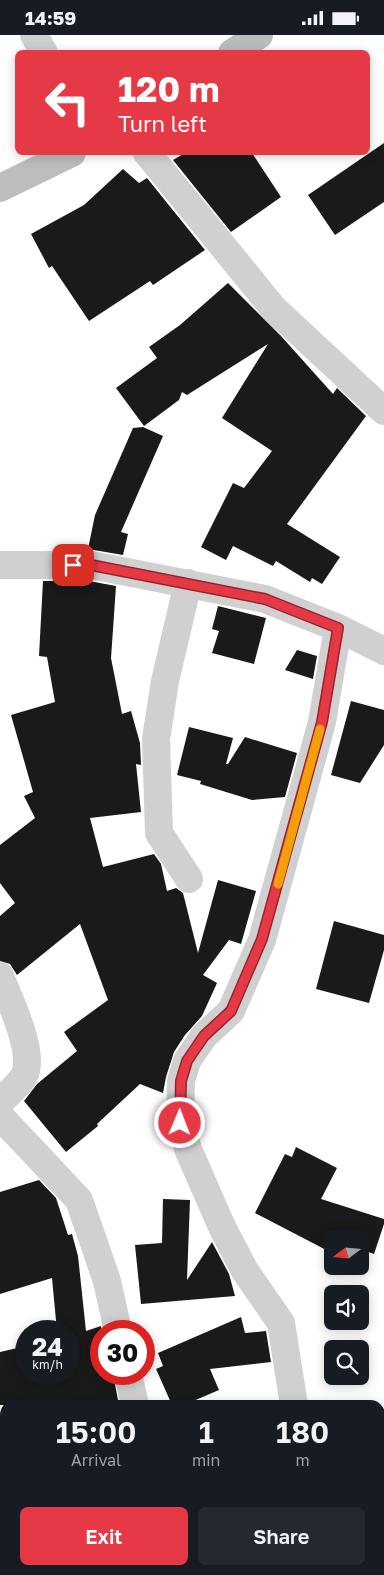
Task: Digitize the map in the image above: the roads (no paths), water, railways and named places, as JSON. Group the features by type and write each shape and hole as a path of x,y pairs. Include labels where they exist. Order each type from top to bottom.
{"street":[{"path":"34,35 42,50"},
{"path":"236,50 259,35"},
{"path":"0,188 68,155"},
{"path":"149,155 274,309 384,411"},
{"path":"0,565 91,565 265,599 338,628 384,651"},
{"path":"188,583 164,681 156,739 158,833 189,879"},
{"path":"293,1400 281,1323 245,1271 222,1227 188,1149 180,1123 181,1081 187,1061 204,1036 231,1011 262,939 322,722 338,628"},
{"path":"0,976 24,1036 27,1058 24,1075 0,1102"},
{"path":"0,1116 79,1200 107,1281 116,1320"},
{"path":"130,1385 134,1400"}]}
